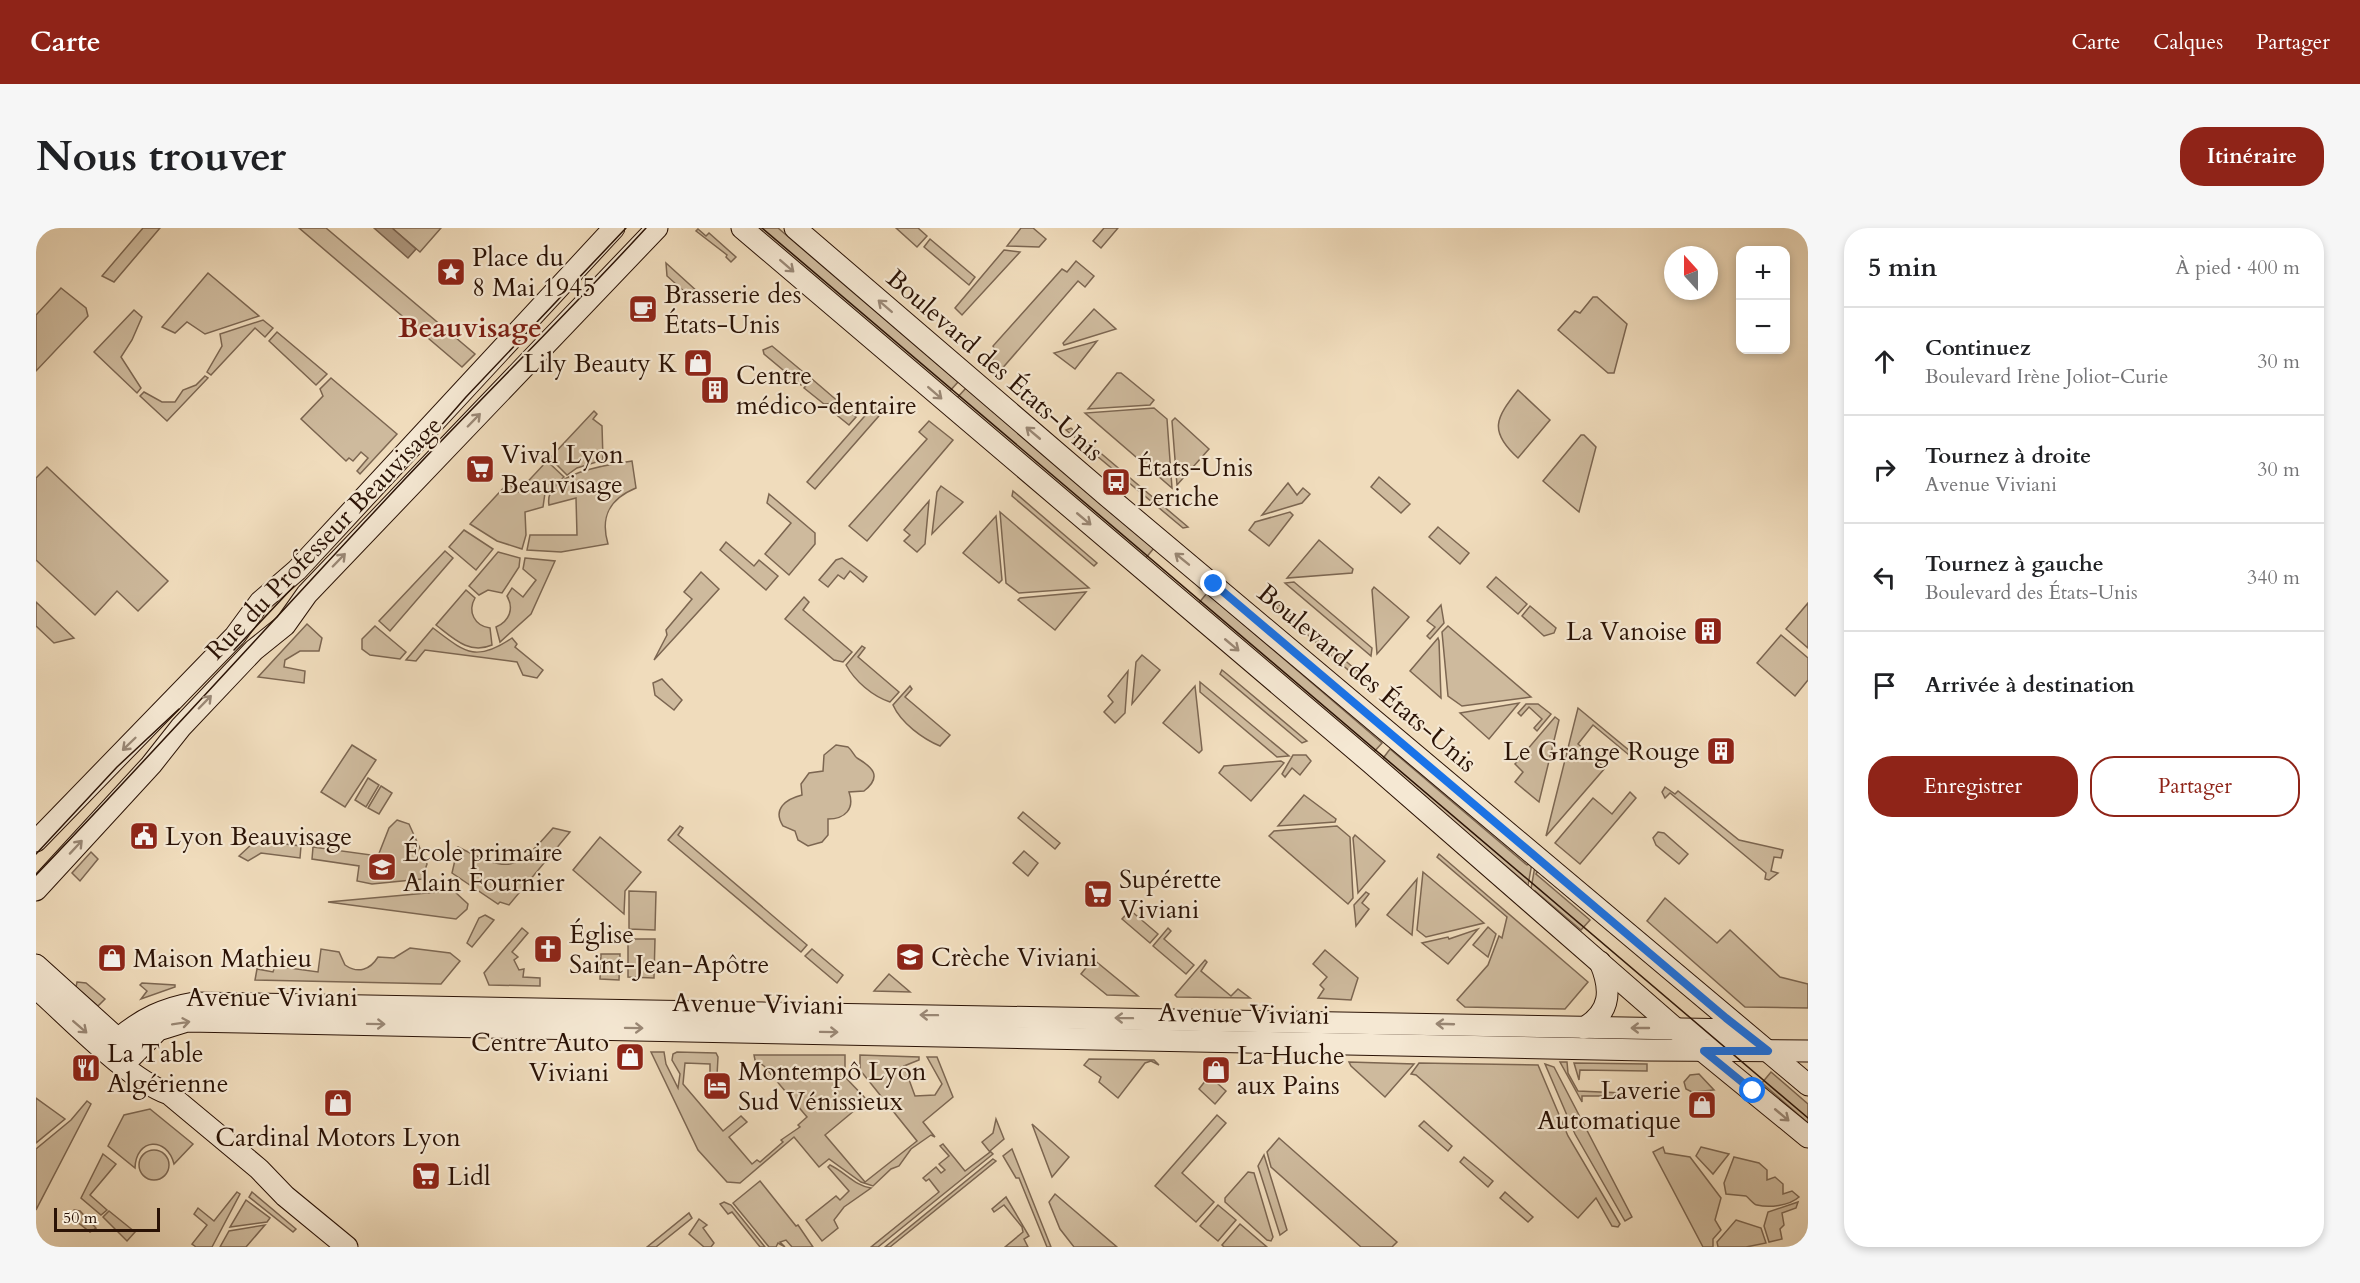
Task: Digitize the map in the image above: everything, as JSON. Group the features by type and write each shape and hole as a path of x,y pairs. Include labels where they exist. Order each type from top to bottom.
{"street":[{"name":"Rue du Professeur Beauvisage","path":"36,841 235,636 260,602 297,570 614,228"},
{"name":"Rue du Professeur Beauvisage","path":"36,890 254,650 285,624 307,594 657,228"},
{"path":"742,228 1355,749 1676,1029 1808,1137"},
{"name":"Boulevard des États-Unis","path":"795,228 1114,502 1808,1085"},
{"path":"1584,1028 1596,1021 1608,1001 1607,979 1600,962"},
{"path":"36,965 119,1038 129,1059"},
{"path":"36,988 129,1059 165,1081 169,1094 347,1247"},
{"name":"Avenue Viviani","path":"119,1038 148,1017 178,1005 194,1003 1740,1030"},
{"name":"Avenue Viviani","path":"129,1059 158,1030 187,1021 1704,1051 1808,1051"}],"shaded area":[{"path":"143,228 160,228 114,282 102,276"},
{"path":"299,228 326,228 475,354 462,367"},
{"path":"374,228 392,228 416,249 408,258"},
{"path":"392,228 441,228 420,252"},
{"path":"756,228 778,228 958,382 949,392"},
{"path":"896,228 918,228 927,236 917,247"},
{"path":"1021,228 1033,228 1046,239 1039,247 1007,246"},
{"path":"1104,228 1118,228 1101,248 1093,241"},
{"path":"698,229 706,236 709,233 736,257 731,262 726,257 727,255 696,231"},
{"path":"930,239 975,277 969,285 924,247"},
{"path":"1004,250 1020,252 962,315 955,308"},
{"path":"1076,261 1094,276 1085,287 1078,281 1000,371 990,363 997,353 993,346 1062,269 1067,272"},
{"path":"666,263 699,293 686,293 667,276"},
{"path":"208,273 259,316 205,334 187,322 175,333 162,327"},
{"path":"61,288 86,308 88,316 36,371 36,315"},
{"path":"1593,297 1597,297 1627,324 1614,373 1608,373 1558,330 1575,311 1580,313"},
{"path":"1094,309 1116,329 1064,345 1063,343"},
{"path":"134,310 142,317 132,340 121,357 141,388 137,393 94,352"},
{"path":"263,320 273,328 265,337 255,328 211,375 207,372 222,346 220,334"},
{"path":"277,332 327,374 316,385 269,341"},
{"path":"1097,341 1075,369 1054,353"},
{"path":"772,346 808,376 801,385 764,354 763,350"},
{"path":"1117,373 1121,373 1154,400 1150,405 1088,409"},
{"path":"205,376 208,378 167,421 140,396 144,392 162,402 175,402 183,390 196,385"},
{"path":"331,378 397,434 360,474 357,471 368,458 361,452 353,461 349,458 346,461 301,419 323,396 320,389"},
{"path":"812,379 840,403 824,404 804,388"},
{"path":"966,388 1154,548 1145,559 956,399"},
{"path":"1518,390 1550,420 1518,458 1502,440 1498,424 1504,409"},
{"path":"877,402 885,409 815,489 807,482"},
{"path":"828,408 844,408 856,417 849,425"},
{"path":"1154,408 1167,419 1172,488 1085,413"},
{"path":"594,411 597,414 593,419 602,426 603,460 577,468 567,475 550,458"},
{"path":"1175,418 1209,449 1177,485 1172,421"},
{"path":"929,421 953,440 867,541 849,526 927,439 919,432"},
{"path":"1071,428 1188,527 1183,528 1066,430"},
{"path":"1581,435 1584,435 1596,447 1579,512 1543,481"},
{"path":"547,461 564,477 545,493 543,507 525,512 526,535 522,549 497,541 470,524 508,483 518,492"},
{"path":"632,461 636,488 619,498 609,510 605,525 608,544 561,552 527,550 530,535 577,535 576,498 549,505 550,494 556,485 580,472"},
{"path":"47,467 168,581 138,611 117,591 95,615 36,560 36,478"},
{"path":"1379,477 1410,504 1401,513 1371,487"},
{"path":"1288,483 1297,495 1303,488 1310,494 1302,503 1262,515"},
{"path":"941,486 963,502 932,534 937,492"},
{"path":"1013,491 1097,563 1094,566 1012,496"},
{"path":"769,494 815,533 815,544 789,575 765,554 791,523 767,503"},
{"path":"929,501 925,544 917,552 904,541 910,535 904,530"},
{"path":"1000,512 1089,588 1019,593 1006,583"},
{"path":"1290,512 1293,515 1269,546 1249,530 1255,522"},
{"path":"996,516 1002,580 999,583 963,553"},
{"path":"1438,527 1469,553 1460,564 1429,537"},
{"path":"464,530 493,549 476,570 449,547"},
{"path":"1319,540 1353,569 1352,573 1287,578"},
{"path":"726,542 754,566 759,560 778,576 766,590 720,550"},
{"path":"445,551 453,558 390,631 379,621"},
{"path":"498,552 520,558 519,567 502,593 488,590 479,595 469,586"},
{"path":"525,558 555,561 531,614 500,642 496,627 505,621 509,614 510,605 507,596 512,588 523,597 536,580 523,569"},
{"path":"842,558 867,577 863,582 850,571 844,579 838,575 828,587 819,580 836,560"},
{"path":"701,572 719,589 654,660 667,635 666,630 692,599 684,592"},
{"path":"1496,577 1527,604 1518,614 1487,587"},
{"path":"1294,582 1372,648 1371,656 1285,583"},
{"path":"1374,587 1409,617 1377,654 1372,590"},
{"path":"466,590 475,598 472,608 474,617 480,624 490,628 492,645 476,648 462,644 436,625"},
{"path":"1086,592 1055,630 1018,600 1020,598"},
{"path":"1207,593 1382,743 1373,753 1198,604"},
{"path":"804,597 809,602 803,610 852,652 843,662 834,660 785,619"},
{"path":"36,602 74,638 54,643 36,626"},
{"path":"1277,603 1361,674 1361,681 1273,605"},
{"path":"1808,603 1808,648 1786,629"},
{"path":"1441,605 1444,623 1430,639 1427,636 1435,627 1427,621"},
{"path":"1530,606 1556,628 1554,633 1544,636 1522,616"},
{"path":"307,624 322,638 319,651 300,651 285,660 284,667 305,671 304,683 258,677"},
{"path":"375,626 406,652 400,659 370,655 362,649 362,639"},
{"path":"1448,626 1531,697 1462,706 1448,696 1442,632"},
{"path":"433,628 462,648 471,651 489,650 512,638 517,644 515,647 543,670 537,678 523,675 517,662 425,650 416,661 406,660"},
{"path":"1781,635 1808,658 1808,680 1795,696 1757,663"},
{"path":"1438,638 1439,641 1441,698 1410,671"},
{"path":"862,646 865,648 858,657 899,692 890,702 865,687 846,665"},
{"path":"1142,655 1160,670 1132,704 1136,662"},
{"path":"1222,670 1307,741 1302,743 1220,674"},
{"path":"1128,671 1125,713 1115,723 1104,712 1113,702 1108,696"},
{"path":"662,679 682,700 674,710 655,695 653,683"},
{"path":"1200,682 1289,756 1277,757 1200,692"},
{"path":"910,686 912,689 905,697 950,735 940,746 913,730 901,718 893,705"},
{"path":"1195,686 1202,750 1199,753 1163,723"},
{"path":"1519,703 1489,739 1460,713"},
{"path":"1526,704 1538,704 1551,714 1537,731 1534,728 1542,719 1529,707 1521,716 1518,713"},
{"path":"1578,708 1631,752 1629,755 1593,725 1578,744 1605,768 1546,836"},
{"path":"1555,717 1559,720 1539,802 1515,782 1523,772 1515,764"},
{"path":"352,745 376,760 345,807 321,792"},
{"path":"836,745 848,747 856,757 871,768 873,781 864,791 849,792 851,803 847,812 834,819 828,819 828,835 822,842 808,846 798,840 795,831 783,826 779,815 780,810 786,802 802,795 801,784 809,773 823,771 824,755"},
{"path":"1390,749 1527,865 1532,863 1527,891 1523,887 1526,883 1381,761"},
{"path":"1293,755 1306,755 1311,761 1300,775 1292,768 1285,777 1282,774"},
{"path":"1281,761 1284,763 1251,801 1219,773 1224,766"},
{"path":"368,778 379,785 366,807 355,800"},
{"path":"381,786 392,793 379,814 368,808"},
{"path":"1665,787 1675,794 1678,791 1739,840 1783,850 1781,858 1774,857 1771,871 1778,873 1769,880 1765,879 1766,873 1670,793 1665,798 1662,792"},
{"path":"1630,792 1636,798 1580,864 1555,843 1593,798 1612,814"},
{"path":"1304,795 1336,819 1335,822 1278,826"},
{"path":"1023,812 1060,843 1055,849 1018,818"},
{"path":"397,820 409,824 427,864 422,879 372,884 357,881 359,866 312,859 313,847 378,856 389,828"},
{"path":"680,826 683,828 678,835 807,945 801,952 668,840"},
{"path":"1337,826 1350,837 1353,898 1348,904 1269,836 1274,831"},
{"path":"553,828 570,832 509,905 500,902 498,904 452,873 458,847 489,861 511,864 529,853"},
{"path":"1658,832 1664,833 1688,854 1679,864 1656,845 1653,838"},
{"path":"1355,835 1385,861 1358,893 1353,838"},
{"path":"600,837 641,872 625,891 624,914 573,870"},
{"path":"269,842 301,846 300,858 261,853 248,861 239,856 252,844"},
{"path":"1024,851 1038,863 1028,876 1013,863"},
{"path":"91,852 98,859 80,881 72,873"},
{"path":"1439,854 1588,982 1565,1009 1465,1007 1457,1000 1488,965 1499,936 1502,938 1507,917 1437,857"},
{"path":"1535,866 1539,869 1536,874 1590,920 1581,930 1535,891 1530,894"},
{"path":"1423,872 1484,923 1426,937 1417,930"},
{"path":"1417,879 1412,935 1387,915"},
{"path":"629,891 656,892 655,930 629,929"},
{"path":"455,892 468,904 467,909 456,919 328,902"},
{"path":"1366,892 1369,894 1362,903 1369,909 1356,926 1354,905"},
{"path":"1665,898 1717,943 1730,930 1780,977 1808,984 1808,1008 1745,1007 1647,921"},
{"path":"1130,910 1158,934 1150,943 1122,919"},
{"path":"485,915 494,920 472,947 467,943 479,918"},
{"path":"1488,927 1496,934 1488,957 1473,945"},
{"path":"522,928 528,933 512,952 518,957 514,960 519,970 524,969 523,977 540,978 540,986 489,985 484,973"},
{"path":"1168,928 1171,931 1164,939 1194,965 1186,974 1153,946"},
{"path":"1478,929 1448,964 1422,943 1448,937 1449,939"},
{"path":"628,939 655,939 654,978 628,977"},
{"path":"410,948 450,953 460,961 441,984 255,980 257,969 273,972 275,966 318,972 321,949 339,952 345,965 359,970 367,968 378,957 394,958"},
{"path":"812,949 843,975 837,983 805,956"},
{"path":"1325,950 1358,978 1351,1000 1318,998 1324,989 1320,985 1327,977 1313,964"},
{"path":"601,954 620,954 619,980 600,979"},
{"path":"1093,959 1138,996 1107,995 1081,974"},
{"path":"1205,960 1207,962 1201,971 1231,996 1238,989 1250,998 1177,997 1175,995"},
{"path":"889,974 910,992 874,991"},
{"path":"77,982 86,983 105,999 98,1006 76,987"},
{"path":"142,983 175,985 175,987 141,999 147,991 140,985"},
{"path":"651,1052 664,1052 666,1064 678,1088 680,1074 672,1060 673,1054 677,1052 716,1053 718,1057 717,1076 710,1075 710,1064 685,1063 683,1084 723,1131 741,1116 747,1122 729,1137 752,1164 757,1160 760,1162 783,1142 781,1140 800,1127 798,1125 807,1117 764,1066 755,1060 754,1055 845,1055 845,1077 867,1100 825,1135 865,1182 917,1141 860,1070 860,1055 919,1057 919,1060 904,1066 915,1096 935,1095 942,1084 927,1057 937,1057 953,1097 923,1122 935,1137 931,1135 911,1149 899,1166 891,1169 873,1186 861,1182 829,1159 819,1167 794,1137 740,1183 727,1182 698,1150"},
{"path":"1089,1059 1154,1060 1159,1065 1151,1061 1145,1063 1118,1098 1099,1082 1101,1077 1084,1065"},
{"path":"1349,1062 1414,1064 1385,1097"},
{"path":"1560,1062 1567,1062 1568,1073 1578,1091 1623,1093 1623,1096 1582,1096 1582,1102"},
{"path":"1419,1063 1538,1065 1568,1136 1620,1224 1618,1227 1612,1226 1596,1198 1578,1218 1416,1075 1411,1074"},
{"path":"1574,1063 1647,1064 1647,1071 1580,1070 1579,1080"},
{"path":"1545,1064 1554,1067 1632,1217 1625,1221 1575,1134"},
{"path":"1771,1072 1808,1104 1808,1123 1762,1083"},
{"path":"1699,1074 1714,1090 1692,1092 1686,1089 1684,1082 1690,1075"},
{"path":"1209,1076 1226,1091 1215,1104 1199,1089"},
{"path":"36,1098 65,1119 36,1143"},
{"path":"87,1101 91,1104 36,1210 36,1149 71,1120"},
{"path":"150,1109 193,1144 174,1164 170,1155 159,1145 146,1146 137,1158 135,1168 108,1146 124,1115"},
{"path":"1217,1115 1226,1123 1182,1173 1214,1202 1196,1222 1155,1186"},
{"path":"996,1119 1004,1139 990,1151 993,1154 878,1247 871,1247 939,1192 929,1179 926,1181 923,1178 936,1167 941,1173 945,1170 939,1164 949,1156 940,1146 943,1144 965,1171 990,1152 982,1142 993,1133"},
{"path":"1424,1121 1452,1146 1448,1151 1419,1126"},
{"path":"1032,1124 1069,1157 1052,1177"},
{"path":"1279,1138 1397,1242 1392,1247 1361,1247 1271,1167 1267,1152"},
{"path":"1663,1147 1665,1153 1690,1157 1721,1198 1715,1220 1721,1230 1713,1239 1713,1247 1703,1247 1653,1152"},
{"path":"1701,1147 1729,1154 1713,1174 1696,1156"},
{"path":"1012,1149 1051,1247 1047,1247 1019,1178 1016,1178 1003,1156"},
{"path":"154,1150 160,1151 168,1159 168,1171 160,1179 154,1180 148,1179 140,1171 139,1165 140,1159 148,1151"},
{"path":"103,1154 116,1164 90,1195 107,1210 101,1215 81,1198"},
{"path":"1264,1155 1287,1230 1280,1235 1258,1166"},
{"path":"1464,1157 1493,1181 1488,1187 1460,1162"},
{"path":"1734,1157 1759,1163 1767,1170 1767,1180 1775,1177 1783,1184 1783,1194 1792,1191 1799,1197 1779,1206 1767,1206 1756,1205 1746,1196 1726,1194 1724,1183"},
{"path":"993,1159 996,1161 890,1247 885,1247"},
{"path":"830,1165 860,1185 871,1188 844,1207 834,1220 838,1228 822,1241 806,1220 836,1196 840,1200 849,1191 828,1167"},
{"path":"1248,1172 1254,1173 1273,1237 1271,1241 1267,1240 1225,1202 1225,1198"},
{"path":"760,1181 796,1226 798,1225 813,1247 792,1247 786,1240 780,1242 785,1247 778,1243 776,1247 769,1247 733,1203"},
{"path":"237,1192 240,1194 212,1247 196,1247 192,1244 207,1225 194,1214 198,1208 214,1221"},
{"path":"252,1192 296,1229 293,1232 249,1197"},
{"path":"1505,1192 1533,1217 1528,1222 1500,1198"},
{"path":"1055,1194 1117,1247 1074,1247 1060,1229 1049,1202"},
{"path":"1006,1197 1029,1236 1024,1239 1028,1247 1005,1247 1023,1232 1022,1227 1004,1205 994,1212 992,1209"},
{"path":"246,1200 270,1218 267,1222 230,1227"},
{"path":"724,1202 731,1205 765,1247 760,1247 732,1212 728,1214 720,1204"},
{"path":"1798,1202 1796,1208 1782,1213 1784,1225 1780,1229 1782,1239 1769,1242 1764,1226 1768,1212"},
{"path":"1218,1205 1236,1220 1218,1241 1200,1226"},
{"path":"74,1210 80,1211 96,1228 90,1232 71,1217"},
{"path":"109,1211 135,1232 127,1241 103,1217"},
{"path":"689,1213 692,1218 656,1247 647,1247"},
{"path":"699,1219 707,1225 703,1228 714,1243 711,1247 704,1247 689,1234"},
{"path":"1736,1220 1761,1228 1766,1243 1746,1247 1718,1247 1717,1242"},
{"path":"1240,1224 1267,1247 1224,1247 1222,1245"},
{"path":"265,1225 246,1247 220,1247 229,1231"}],"tram line":[{"path":"402,470 466,397 626,228"},
{"path":"36,875 404,480 646,228"},
{"path":"762,228 1808,1118"},
{"path":"234,650 294,586"},
{"path":"36,854 117,767 179,709"}],"place":[{"name":"Place du 8 Mai 1945","path":"451,272"},
{"name":"Brasserie des États-Unis","path":"643,309"},
{"name":"Lily Beauty K","path":"698,363"},
{"name":"Centre médico-dentaire","path":"715,390"},
{"name":"Vival Lyon Beauvisage","path":"480,469"},
{"name":"États-Unis Leriche","path":"1116,482"},
{"name":"La Vanoise","path":"1708,631"},
{"name":"Le Grange Rouge","path":"1721,751"},
{"name":"Lyon Beauvisage","path":"144,836"},
{"name":"École primaire Alain Fournier","path":"382,867"},
{"name":"Supérette Viviani","path":"1098,894"},
{"name":"Église Saint-Jean-Apôtre","path":"548,949"},
{"name":"Crèche Viviani","path":"910,957"},
{"name":"Maison Mathieu","path":"112,958"},
{"name":"Centre Auto Viviani","path":"630,1057"},
{"name":"La Table Algérienne","path":"86,1068"},
{"name":"La Huche aux Pains","path":"1216,1070"},
{"name":"Montempô Lyon Sud Vénissieux","path":"717,1086"},
{"name":"Cardinal Motors Lyon","path":"338,1103"},
{"name":"Laverie Automatique","path":"1702,1105"},
{"name":"Lidl","path":"426,1176"}],"district":[{"name":"Beauvisage","path":"470,328"}],"route":[{"path":"1214,584 1726,1018 1768,1051 1704,1051 1753,1091"}]}
